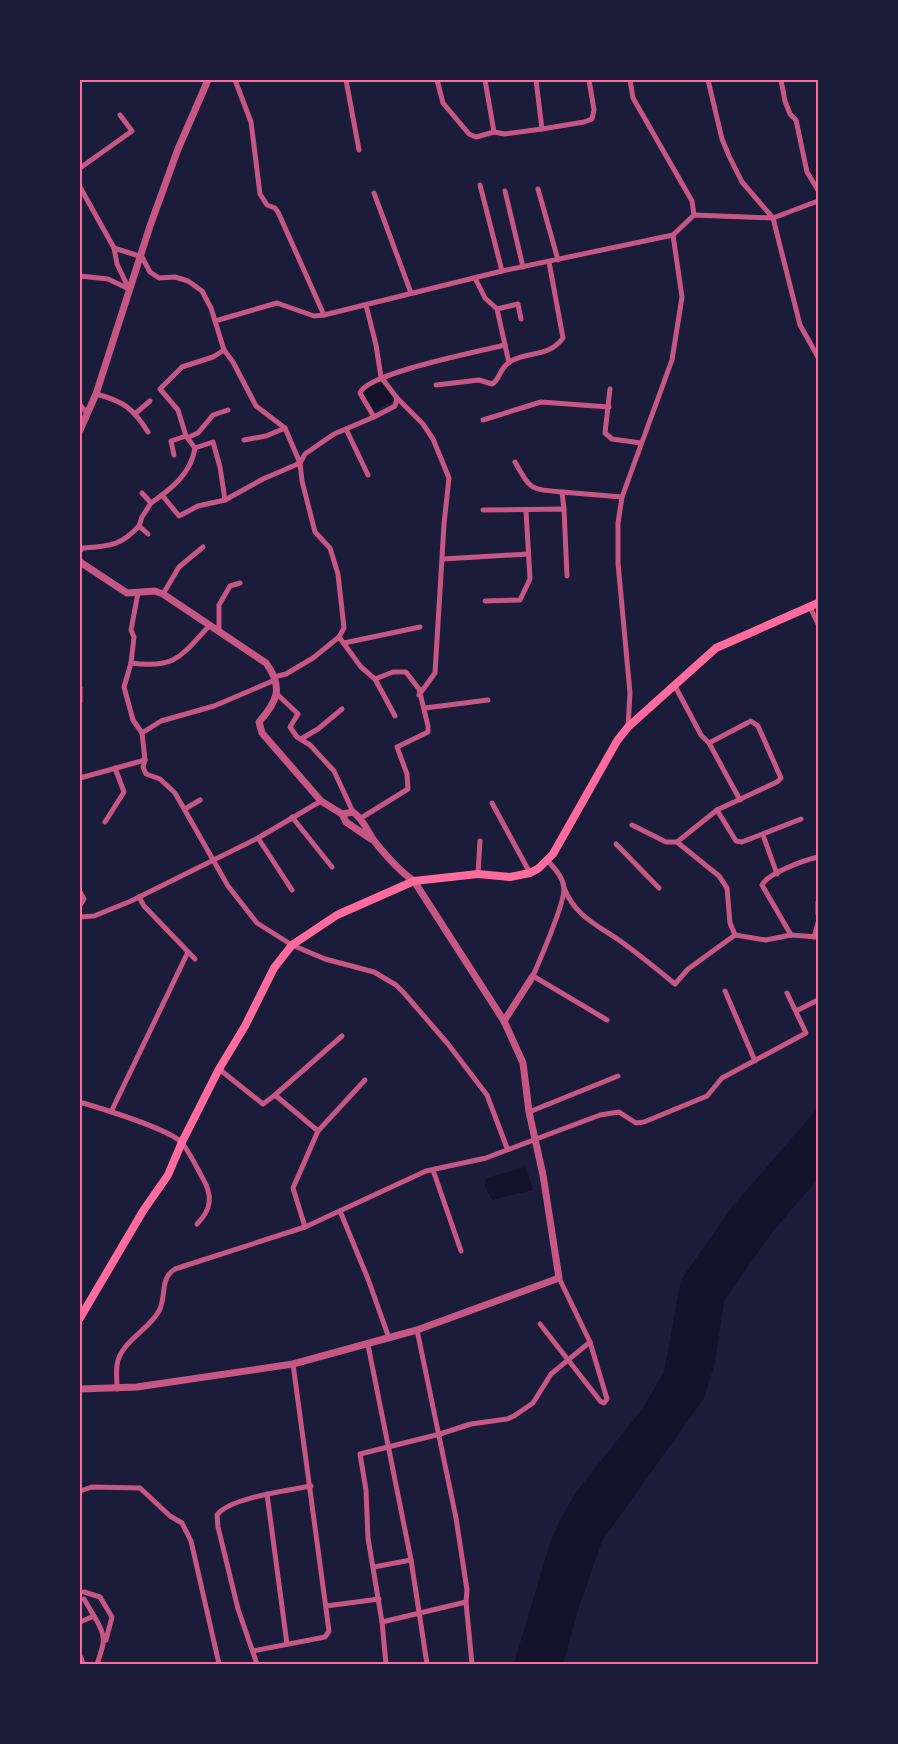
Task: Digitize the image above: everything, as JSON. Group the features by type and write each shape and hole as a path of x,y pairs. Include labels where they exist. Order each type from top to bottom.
{"main road":[{"path":"80,1318 143,1211 168,1175 182,1142 219,1069 245,1026 274,968 292,945 337,915 414,880 478,874 510,876 530,873 548,861 617,740 628,727 716,648 818,603"}],"street":[{"path":"80,430 86,412 96,394 129,289 142,257 150,226 178,149 208,80"},
{"path":"235,80 251,122 260,194 267,205 275,208 278,212 324,315"},
{"path":"346,80 359,150"},
{"path":"437,80 443,103 469,134 476,137 494,132 505,134 542,129 592,119 594,110 589,80"},
{"path":"485,80 494,132"},
{"path":"536,80 542,129"},
{"path":"630,80 633,98 692,201 694,215"},
{"path":"708,80 722,139 729,156 742,182 773,218 800,325 818,357"},
{"path":"781,80 785,101 790,114 796,120 807,172 818,190"},
{"path":"80,168 132,131 120,115"},
{"path":"480,185 502,271"},
{"path":"80,188 114,248 117,264 129,289"},
{"path":"538,189 558,260"},
{"path":"505,191 522,267"},
{"path":"374,193 411,293"},
{"path":"215,321 276,303 314,316 324,315 502,271 673,236 694,215 773,218 818,201"},
{"path":"628,727 630,693 617,542 622,497 672,360 682,297 673,236"},
{"path":"114,248 142,257 150,272 159,278 175,277 198,286 211,308 224,350 233,362 256,406 285,428 300,463 302,481 315,532 330,548 338,574 344,628 339,637 313,658 286,674 214,706 161,721 142,733"},
{"path":"436,385 479,380 492,384 498,378 500,371 509,363 555,348 563,338 550,262"},
{"path":"80,276 108,278 129,289"},
{"path":"475,278 482,293 497,309 509,363"},
{"path":"497,309 518,304 521,318"},
{"path":"366,305 376,345 381,377 423,424 433,439 449,478 435,673 419,695"},
{"path":"374,417 360,393 364,386 381,377 505,345"},
{"path":"80,552 83,548 113,545 129,537 139,526 142,517 151,503 180,480 193,462 195,448 178,410 160,389 182,367 213,358 224,350"},
{"path":"610,389 605,433 612,439 641,444"},
{"path":"96,394 117,400 136,413 148,432"},
{"path":"162,496 179,516 198,506 225,500 263,479 300,463 305,454 334,434 395,406 398,398"},
{"path":"136,413 150,401"},
{"path":"484,420 541,402 609,407"},
{"path":"80,405 86,412"},
{"path":"174,455 171,442 198,433 213,415 228,410"},
{"path":"244,440 266,436 285,428"},
{"path":"346,429 368,475"},
{"path":"195,448 212,442 222,472 225,500"},
{"path":"515,462 530,487 539,490 622,497"},
{"path":"562,492 566,576"},
{"path":"142,493 151,503"},
{"path":"483,510 526,511 564,509"},
{"path":"485,601 520,600 530,580 526,511"},
{"path":"139,526 148,534"},
{"path":"163,594 179,567 203,547"},
{"path":"443,559 528,554"},
{"path":"80,562 119,589 128,593 155,591 163,594 219,630 266,664 275,678 277,694 270,710 259,722 262,733 321,801 342,814 346,822 374,841"},
{"path":"219,630 221,598 230,586 240,583"},
{"path":"138,593 131,630 134,637 131,662 124,687 133,720 142,733 145,760 143,767 146,774 160,779 170,788 185,809 228,886 257,923 292,945 325,959 374,972 396,985 448,1044 487,1095 508,1148"},
{"path":"810,608 818,624"},
{"path":"131,662 162,665 176,660 210,625"},
{"path":"344,643 420,627"},
{"path":"339,637 368,674 375,679 395,716"},
{"path":"361,818 408,789 407,774 397,747 428,732 425,708 419,695 419,690 406,672 393,672 375,679"},
{"path":"675,686 700,735 709,743 740,800"},
{"path":"80,688 80,702"},
{"path":"277,694 298,714 290,727 297,737 334,771 353,812 361,818 374,841 402,873 414,880 504,1021 522,1063 529,1112 544,1175 559,1278 590,1342 607,1400 604,1403 540,1324"},
{"path":"425,708 488,700"},
{"path":"301,739 318,729 342,709"},
{"path":"632,825 666,842 677,842 717,810 777,782 780,778 758,726 752,721 746,722 709,743"},
{"path":"80,778 145,760"},
{"path":"105,822 124,792 115,768"},
{"path":"185,809 200,800"},
{"path":"80,917 94,916 215,860 258,838 321,801"},
{"path":"492,803 530,873"},
{"path":"717,810 736,841 747,841 801,819"},
{"path":"342,814 353,812"},
{"path":"292,817 332,867"},
{"path":"762,835 777,874"},
{"path":"258,838 292,890"},
{"path":"478,874 480,841"},
{"path":"677,842 719,876 727,888 730,923 735,935"},
{"path":"616,844 659,888"},
{"path":"791,934 762,888 764,882 803,861 818,857"},
{"path":"548,861 560,877 572,904 587,920 632,949 675,984 688,969 735,935 766,940 791,934 816,937 818,923"},
{"path":"504,1021 533,976 551,933 564,888"},
{"path":"80,892 84,899 80,905"},
{"path":"138,897 144,906 195,958"},
{"path":"818,902 818,914"},
{"path":"111,1112 188,952"},
{"path":"533,976 607,1020"},
{"path":"725,991 756,1061"},
{"path":"117,1389 117,1364 133,1339 152,1321 160,1308 165,1278 174,1269 305,1228 433,1170 486,1158 508,1148 610,1114 619,1112 636,1123 644,1122 707,1096 722,1078 806,1033 787,993"},
{"path":"796,1011 818,1000"},
{"path":"219,1069 262,1104 342,1036"},
{"path":"529,1112 618,1076"},
{"path":"305,1228 294,1188 318,1131 365,1080"},
{"path":"275,1094 318,1131"},
{"path":"83,1102 149,1126 182,1142 207,1185 210,1204 207,1214 197,1224"},
{"path":"433,1170 461,1251"},
{"path":"340,1211 368,1279 389,1338"},
{"path":"80,1389 117,1389 292,1364 368,1345 417,1330 559,1278"},
{"path":"417,1330 456,1518 467,1590 466,1602 472,1664"},
{"path":"386,1664 382,1622 368,1538 366,1490 360,1454 440,1434 470,1424 507,1419 526,1409 538,1397 551,1374 590,1342"},
{"path":"368,1345 412,1560 427,1664"},
{"path":"253,1651 325,1637 329,1631 311,1486 292,1364"},
{"path":"256,1664 238,1609 218,1527 217,1515 229,1506 267,1494 311,1486"},
{"path":"80,1491 92,1487 140,1488 170,1516 182,1523 191,1541 220,1664"},
{"path":"267,1494 287,1644"},
{"path":"374,1567 412,1560"},
{"path":"97,1664 105,1641 112,1617 100,1597 82,1591 82,1600 102,1629 105,1641"},
{"path":"326,1606 378,1599"},
{"path":"382,1622 466,1602"},
{"path":"80,1622 94,1616"},
{"path":"80,1658 82,1664"}],"shaded area":[{"path":"379,381 387,387 393,401 374,411 363,394 366,388"},
{"path":"818,1108 818,1179 773,1231 724,1301 715,1362 704,1398 602,1541 579,1607 563,1664 514,1664 550,1543 561,1518 577,1491 643,1408 664,1372 681,1280 732,1207"},
{"path":"526,1167 533,1190 492,1200 485,1186 486,1178"}]}
